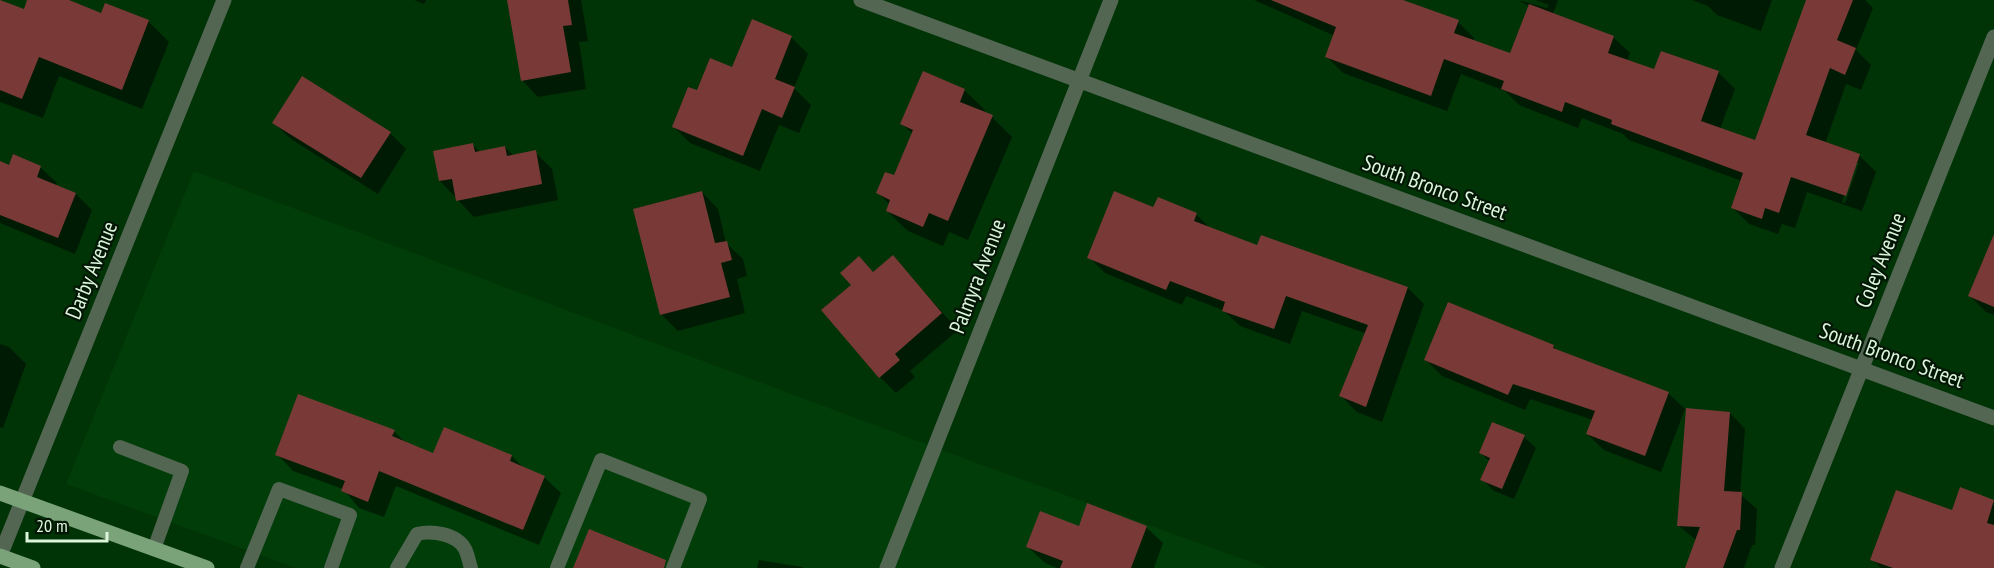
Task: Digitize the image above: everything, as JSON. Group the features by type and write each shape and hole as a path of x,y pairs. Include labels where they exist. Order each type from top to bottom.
{"main road":[{"path":"0,493 207,568"},
{"path":"0,556 33,568"}],"street":[{"name":"Darby Avenue","path":"0,556 224,0"},
{"name":"South Bronco Street","path":"861,0 1994,418"},
{"name":"Palmyra Avenue","path":"886,568 1111,0"},
{"name":"Coley Avenue","path":"1782,568 1994,37"}],"lane":[{"path":"120,447 182,471 154,549"},
{"path":"556,568 602,460 700,499 673,568"},
{"path":"247,568 279,489 350,515 331,568"},
{"path":"397,568 417,534 423,532 440,533 465,547 471,568"}],"shaded area":[{"path":"194,171 974,462 1268,568 296,568 66,484"}],"building":[{"path":"0,0 24,9 27,0 69,0 101,13 105,3 149,20 122,90 39,57 22,99 0,90"},
{"path":"507,0 568,0 572,25 563,26 571,72 521,81"},
{"path":"1271,0 1403,0 1459,20 1454,33 1510,53 1529,4 1614,36 1608,53 1654,69 1661,51 1719,71 1701,121 1755,140 1806,0 1853,0 1837,40 1856,48 1845,75 1830,68 1806,135 1860,154 1846,196 1791,177 1779,213 1765,208 1762,219 1731,208 1743,173 1611,124 1612,120 1565,102 1562,112 1501,89 1504,81 1444,59 1431,96 1325,57 1336,27"},
{"path":"752,19 792,36 775,79 795,87 782,118 762,109 743,156 672,127 688,87 697,90 710,58 732,67"},
{"path":"923,71 965,89 960,102 993,115 948,221 929,213 923,227 886,211 890,200 876,193 885,172 894,175 913,130 900,124"},
{"path":"302,76 391,132 361,178 272,123"},
{"path":"473,143 475,152 505,146 507,156 536,150 542,184 456,201 452,179 439,181 433,151"},
{"path":"13,154 41,166 37,177 76,193 58,238 0,215 0,161 9,165"},
{"path":"702,191 715,243 727,241 732,260 721,263 730,297 660,315 633,209"},
{"path":"1114,191 1153,207 1158,197 1197,213 1194,221 1257,245 1261,235 1408,287 1366,407 1339,396 1368,325 1286,296 1274,329 1222,311 1225,302 1170,281 1166,290 1087,258"},
{"path":"1994,234 1994,307 1968,296"},
{"path":"893,255 942,313 895,354 900,360 879,378 821,310 851,285 840,273 859,256 873,272"},
{"path":"1448,302 1554,345 1553,348 1669,392 1645,456 1586,434 1595,411 1513,384 1508,395 1424,360"},
{"path":"298,394 395,430 392,436 433,453 444,427 512,455 510,461 545,476 523,530 379,471 368,502 341,491 345,481 275,455"},
{"path":"1686,408 1730,412 1724,491 1742,492 1740,530 1737,530 1723,568 1685,568 1700,527 1677,526"},
{"path":"1492,422 1525,435 1502,489 1480,480 1490,458 1479,453"},
{"path":"1960,487 1994,500 1987,523 1994,525 1994,568 1893,568 1870,560 1896,490 1952,510"},
{"path":"1087,503 1147,526 1131,568 1060,568 1063,561 1026,547 1040,511 1079,526"},
{"path":"589,529 666,560 664,568 573,568"}]}
